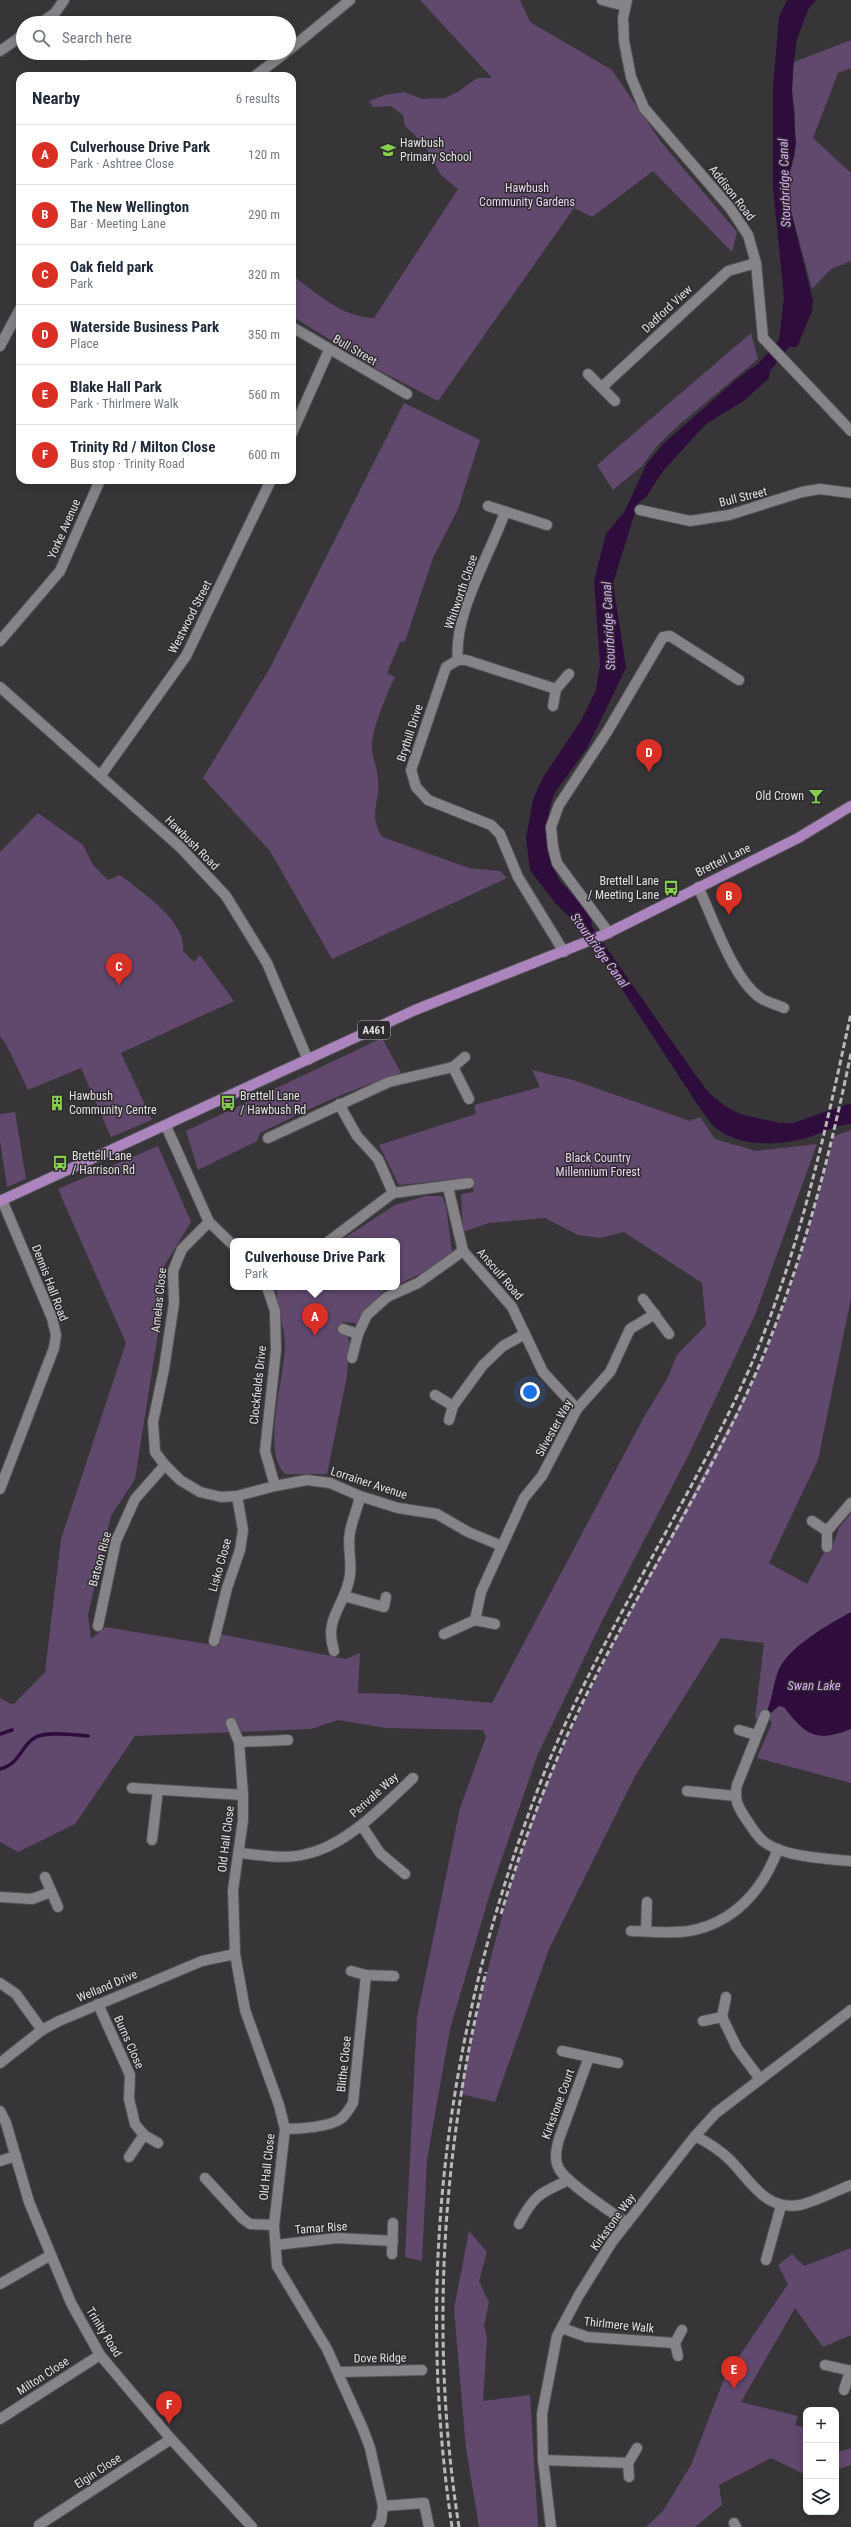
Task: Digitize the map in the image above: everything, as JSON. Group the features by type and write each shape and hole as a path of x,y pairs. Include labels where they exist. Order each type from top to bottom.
{"main road":[{"name":"Brettell Lane","path":"607,934 798,838 851,806"},
{"name":"A461","path":"1,1201 416,1010 607,934"}],"street":[{"path":"54,16 64,0"},
{"path":"296,44 350,0"},
{"name":"Addison Road","path":"602,0 626,3 624,41 631,78 644,108 741,222 748,235 756,263 762,331 765,342 851,431"},
{"path":"0,51 16,40"},
{"path":"260,72 276,60"},
{"name":"Dadford View","path":"602,387 728,271 756,263"},
{"path":"0,346 16,316"},
{"name":"Bull Street","path":"296,329 406,394"},
{"path":"296,424 329,350"},
{"path":"588,374 615,401"},
{"name":"Yorke Avenue","path":"0,641 60,571 98,484"},
{"name":"Westwood Street","path":"101,775 186,656 269,484"},
{"name":"Bull Street","path":"640,510 690,521 729,515 808,491 820,489 851,493"},
{"path":"488,506 548,525"},
{"name":"Whitworth Close","path":"458,660 457,648 460,628 484,559 495,540 505,512"},
{"path":"607,934 557,863 553,847 551,826 558,805 607,732 663,637 670,636 739,680"},
{"path":"458,660 466,660 556,689"},
{"name":"Brythill Drive","path":"458,660 446,667 411,770 416,787 428,800 491,825 500,834 518,877 564,952"},
{"path":"553,706 556,689 570,674"},
{"name":"Hawbush Road","path":"0,687 101,775 180,847 226,896 267,963 308,1060"},
{"path":"698,887 729,958 745,983 763,1000 784,1008"},
{"path":"268,1138 389,1082 453,1067 465,1057"},
{"path":"453,1067 469,1099"},
{"path":"339,1104 357,1136 378,1159 393,1193"},
{"path":"166,1126 209,1222 230,1242"},
{"path":"333,1238 385,1202 393,1193 448,1187 469,1183"},
{"name":"Ansculf Road","path":"448,1187 463,1251 512,1307 543,1372 577,1409"},
{"name":"Dennis Hall Road","path":"0,1489 54,1348 56,1335 52,1318 1,1201"},
{"name":"Amelas Close","path":"164,1370 174,1303 173,1271 182,1249 209,1222"},
{"path":"352,1358 358,1334 367,1315 387,1297 418,1283 463,1251"},
{"name":"Clockfields Drive","path":"268,1290 275,1311 276,1350 265,1450 275,1486"},
{"path":"642,1299 669,1334"},
{"name":"Silvester Way","path":"475,1620 481,1592 524,1498 542,1476 577,1409 610,1372 630,1329 655,1314"},
{"path":"343,1329 358,1334"},
{"path":"449,1420 453,1406 484,1365 503,1346 525,1334"},
{"name":"Lorrainer Avenue","path":"164,1370 153,1422 155,1452 180,1480 200,1492 221,1496 237,1496 275,1486 307,1480 330,1483 360,1496 398,1508 437,1514 468,1532 502,1546"},
{"path":"435,1395 453,1406"},
{"name":"Batson Rise","path":"98,1626 116,1541 135,1499 165,1464"},
{"name":"Lisko Close","path":"214,1641 227,1588 240,1550 243,1530 237,1496"},
{"path":"334,1651 330,1637 334,1616 344,1596 350,1575 350,1532 360,1496"},
{"path":"827,1547 827,1532 851,1503"},
{"path":"812,1521 827,1532"},
{"path":"344,1596 384,1607 386,1597"},
{"path":"444,1634 475,1620 495,1624"},
{"path":"765,1715 756,1735 735,1796 737,1805 753,1830 763,1841 778,1849 799,1855 851,1861"},
{"name":"Old Hall Close","path":"231,1723 239,1742 244,1820 233,1890 235,1954 245,2010 279,2104 284,2129 274,2225 277,2266 339,2372 370,2448 382,2506 381,2521 377,2527"},
{"path":"739,1730 756,1735"},
{"path":"239,1742 288,1740"},
{"name":"Perivale Way","path":"239,1853 282,1857 306,1854 324,1848 362,1826 413,1778"},
{"path":"132,1788 243,1795"},
{"path":"152,1840 158,1790"},
{"path":"687,1791 735,1796"},
{"path":"362,1826 380,1854 405,1874"},
{"path":"631,1931 689,1930 709,1925 728,1915 742,1906 760,1886 771,1868 778,1849"},
{"path":"45,1877 58,1907"},
{"path":"0,1897 32,1899 51,1892"},
{"path":"646,1931 647,1902"},
{"name":"Welland Drive","path":"0,2063 42,2030 98,2004 202,1960 235,1954"},
{"path":"351,1971 366,1975 394,1976"},
{"name":"Blithe Close","path":"284,2129 301,2129 337,2122 343,2117 353,2103 366,1975"},
{"path":"0,1983 16,1994 42,2030"},
{"path":"726,1997 722,2017 736,2048 760,2079"},
{"name":"Burns Close","path":"98,2004 130,2075 131,2114 135,2124 144,2135 158,2143"},
{"name":"Kirkstone Way","path":"551,2527 543,2460 542,2414 544,2392 557,2336 579,2295 612,2242 695,2136 716,2113 851,2010"},
{"path":"703,2021 722,2017"},
{"path":"562,2052 618,2063"},
{"name":"Kirkstone Court","path":"589,2057 555,2152 560,2169 569,2180 627,2223"},
{"name":"Trinity Road","path":"0,2111 16,2156 29,2202 71,2303 100,2355 171,2439 252,2527"},
{"path":"129,2157 144,2135"},
{"path":"695,2136 707,2142 729,2159 765,2199 781,2206 800,2205 851,2185"},
{"path":"0,2161 16,2156"},
{"path":"206,2178 242,2218 250,2224 274,2225"},
{"path":"519,2224 529,2205 540,2192 569,2180"},
{"path":"766,2260 781,2206"},
{"path":"392,2254 393,2223"},
{"name":"Tamar Rise","path":"276,2246 337,2238 393,2241"},
{"path":"0,2284 51,2255"},
{"name":"Thirlmere Walk","path":"562,2328 587,2336 675,2343"},
{"path":"678,2356 675,2343 682,2330"},
{"name":"Milton Close","path":"0,2419 100,2355"},
{"path":"825,2365 850,2371 844,2390"},
{"name":"Dove Ridge","path":"339,2372 422,2370"},
{"name":"Elgin Close","path":"39,2525 171,2439"},
{"path":"629,2476 628,2463 637,2448"},
{"path":"543,2460 628,2463"},
{"path":"382,2506 424,2503 429,2527"}],"green space":[{"name":"Hawbush Community Gardens","path":"420,0 520,0 530,22 612,70 661,142 737,232 732,252 653,171 592,217 574,208 438,401 375,368 296,319 296,278 340,309 362,317 374,318 458,189 441,175 424,144 405,126 403,115 391,106 373,107 369,101 385,95 404,92 422,99 445,98 458,92 477,78 492,78"},
{"path":"851,40 851,68 838,73 813,138 851,173 851,261 831,269 812,289 790,207 790,172 795,155 795,113 792,91 794,62"},
{"path":"751,333 758,359 681,423 657,446 642,466 613,490 597,465"},
{"path":"404,403 480,440 458,509 433,558 405,641 400,642 387,673 395,677 376,723 372,742 372,750 378,780 375,815 376,822 382,837 469,868 500,871 507,878 332,959 270,851 203,778 270,668"},
{"path":"38,813 83,845 93,865 108,880 120,875 161,908 178,929 182,940 183,951 194,962 200,955 234,1001 121,1053 152,1120 111,1137 81,1068 28,1090 6,1044 0,1036 0,852"},
{"path":"382,1038 401,1073 347,1093 295,1116 260,1133 257,1141 198,1170 186,1131"},
{"name":"Black Country Millennium Forest","path":"532,1070 573,1080 690,1121 700,1117 715,1139 756,1151 817,1144 755,1315 688,1456 602,1621 537,1756 490,1893 450,2029 427,2160 422,2261 405,2257 417,2017 460,1808 486,1737 483,1730 386,1728 338,1720 311,1729 135,1736 75,1824 18,1852 0,1842 0,1698 13,1705 45,1672 61,1539 126,1343 58,1189 158,1146 191,1222 161,1271 163,1301 135,1479 111,1516 88,1615 91,1639 105,1627 219,1646 220,1634 346,1659 360,1653 358,1693 398,1694 492,1703 644,1417 667,1379 677,1355 706,1325 702,1283 624,1232 600,1238 578,1235 545,1218 489,1223 463,1232 461,1194 474,1192 468,1178 399,1185 379,1145 476,1114 474,1105 540,1087"},
{"path":"15,1112 26,1179 7,1187 0,1141 0,1114"},
{"path":"851,1130 851,1298 818,1460 769,1563 807,1584 827,1547 834,1542 839,1528 851,1513 851,1783 757,1758 772,1723 765,1715 755,1719 764,1643 721,1638 635,1776 549,1949 495,2102 460,2094 498,1930 537,1809 570,1732 607,1656 753,1381 771,1340 792,1283 834,1136"},
{"path":"426,1196 442,1196 446,1206 452,1252 434,1267 400,1284 400,1238 345,1238 395,1205"},
{"path":"277,1290 386,1290 383,1291 357,1323 343,1322 350,1344 347,1376 327,1474 285,1474 278,1463 274,1431 284,1358 285,1337 277,1301"},
{"path":"469,2231 487,2252 479,2281 489,2302 484,2326 487,2337 483,2401 530,2395 538,2527 479,2527 466,2448 454,2309"},
{"path":"851,2248 851,2335 823,2347 795,2308 741,2402 798,2416 795,2425 803,2427 803,2474 771,2458 719,2485 722,2505 695,2527 646,2527 663,2511 691,2465 724,2379 788,2284 778,2265 792,2254 804,2266"},
{"path":"851,2448 851,2465 839,2469 839,2450 842,2451"}],"water":[{"name":"Stourbridge Canal","path":"787,0 816,0 808,10 797,39 793,67 792,91 796,144 790,172 790,207 813,301 812,311 798,345 796,347 789,347 770,371 769,378 745,400 706,424 663,471 646,497 638,503 613,583 626,668 587,748 554,794 549,811 548,853 560,881 588,911 591,916 592,927 710,1094 725,1106 740,1114 780,1123 793,1123 851,1103 851,1124 835,1127 799,1140 764,1143 741,1140 730,1136 715,1127 703,1113 584,931 556,904 530,870 526,838 533,800 542,779 582,719 596,690 600,665 594,581 606,534 625,511 646,465 663,444 738,378 759,363 779,340 784,297 773,188 773,86 779,17"},
{"name":"Swan Lake","path":"851,1612 851,1729 839,1733 820,1736 805,1730 784,1707 779,1706 771,1713 767,1711 777,1674 784,1660 811,1636"}],"waterway":[{"path":"0,1734 12,1730"},
{"path":"0,1769 17,1759 27,1744 31,1740 41,1735 69,1734 88,1736"}],"railway":[{"path":"452,2527 441,2429 437,2332 439,2236 448,2140 464,2045 485,1951 513,1858 547,1766 569,1716 618,1620 721,1430 763,1336 794,1246 807,1200 851,1013"},
{"path":"501,1914 531,1825 566,1738 609,1651 726,1437 765,1352 796,1268 809,1226 832,1140 851,1053"},
{"path":"459,2527 450,2458 445,2388 443,2318 445,2248 450,2179 459,2109 471,2041 486,1972"}],"place":[{"name":"Hawbush Primary School","path":"388,150"},
{"name":"Waterside Business Park","path":"649,772"},
{"name":"Old Crown","path":"816,796"},
{"name":"Brettell Lane / Meeting Lane","path":"671,888"},
{"name":"The New Wellington","path":"729,915"},
{"name":"Oak field park","path":"119,986"},
{"name":"Hawbush Community Centre","path":"57,1103"},
{"name":"Brettell Lane / Hawbush Rd","path":"228,1103"},
{"name":"Brettell Lane / Harrison Rd","path":"60,1163"},
{"name":"Culverhouse Drive Park","path":"315,1336"},
{"name":"Blake Hall Park","path":"734,2389"},
{"name":"Trinity Rd / Milton Close","path":"169,2424"}]}
